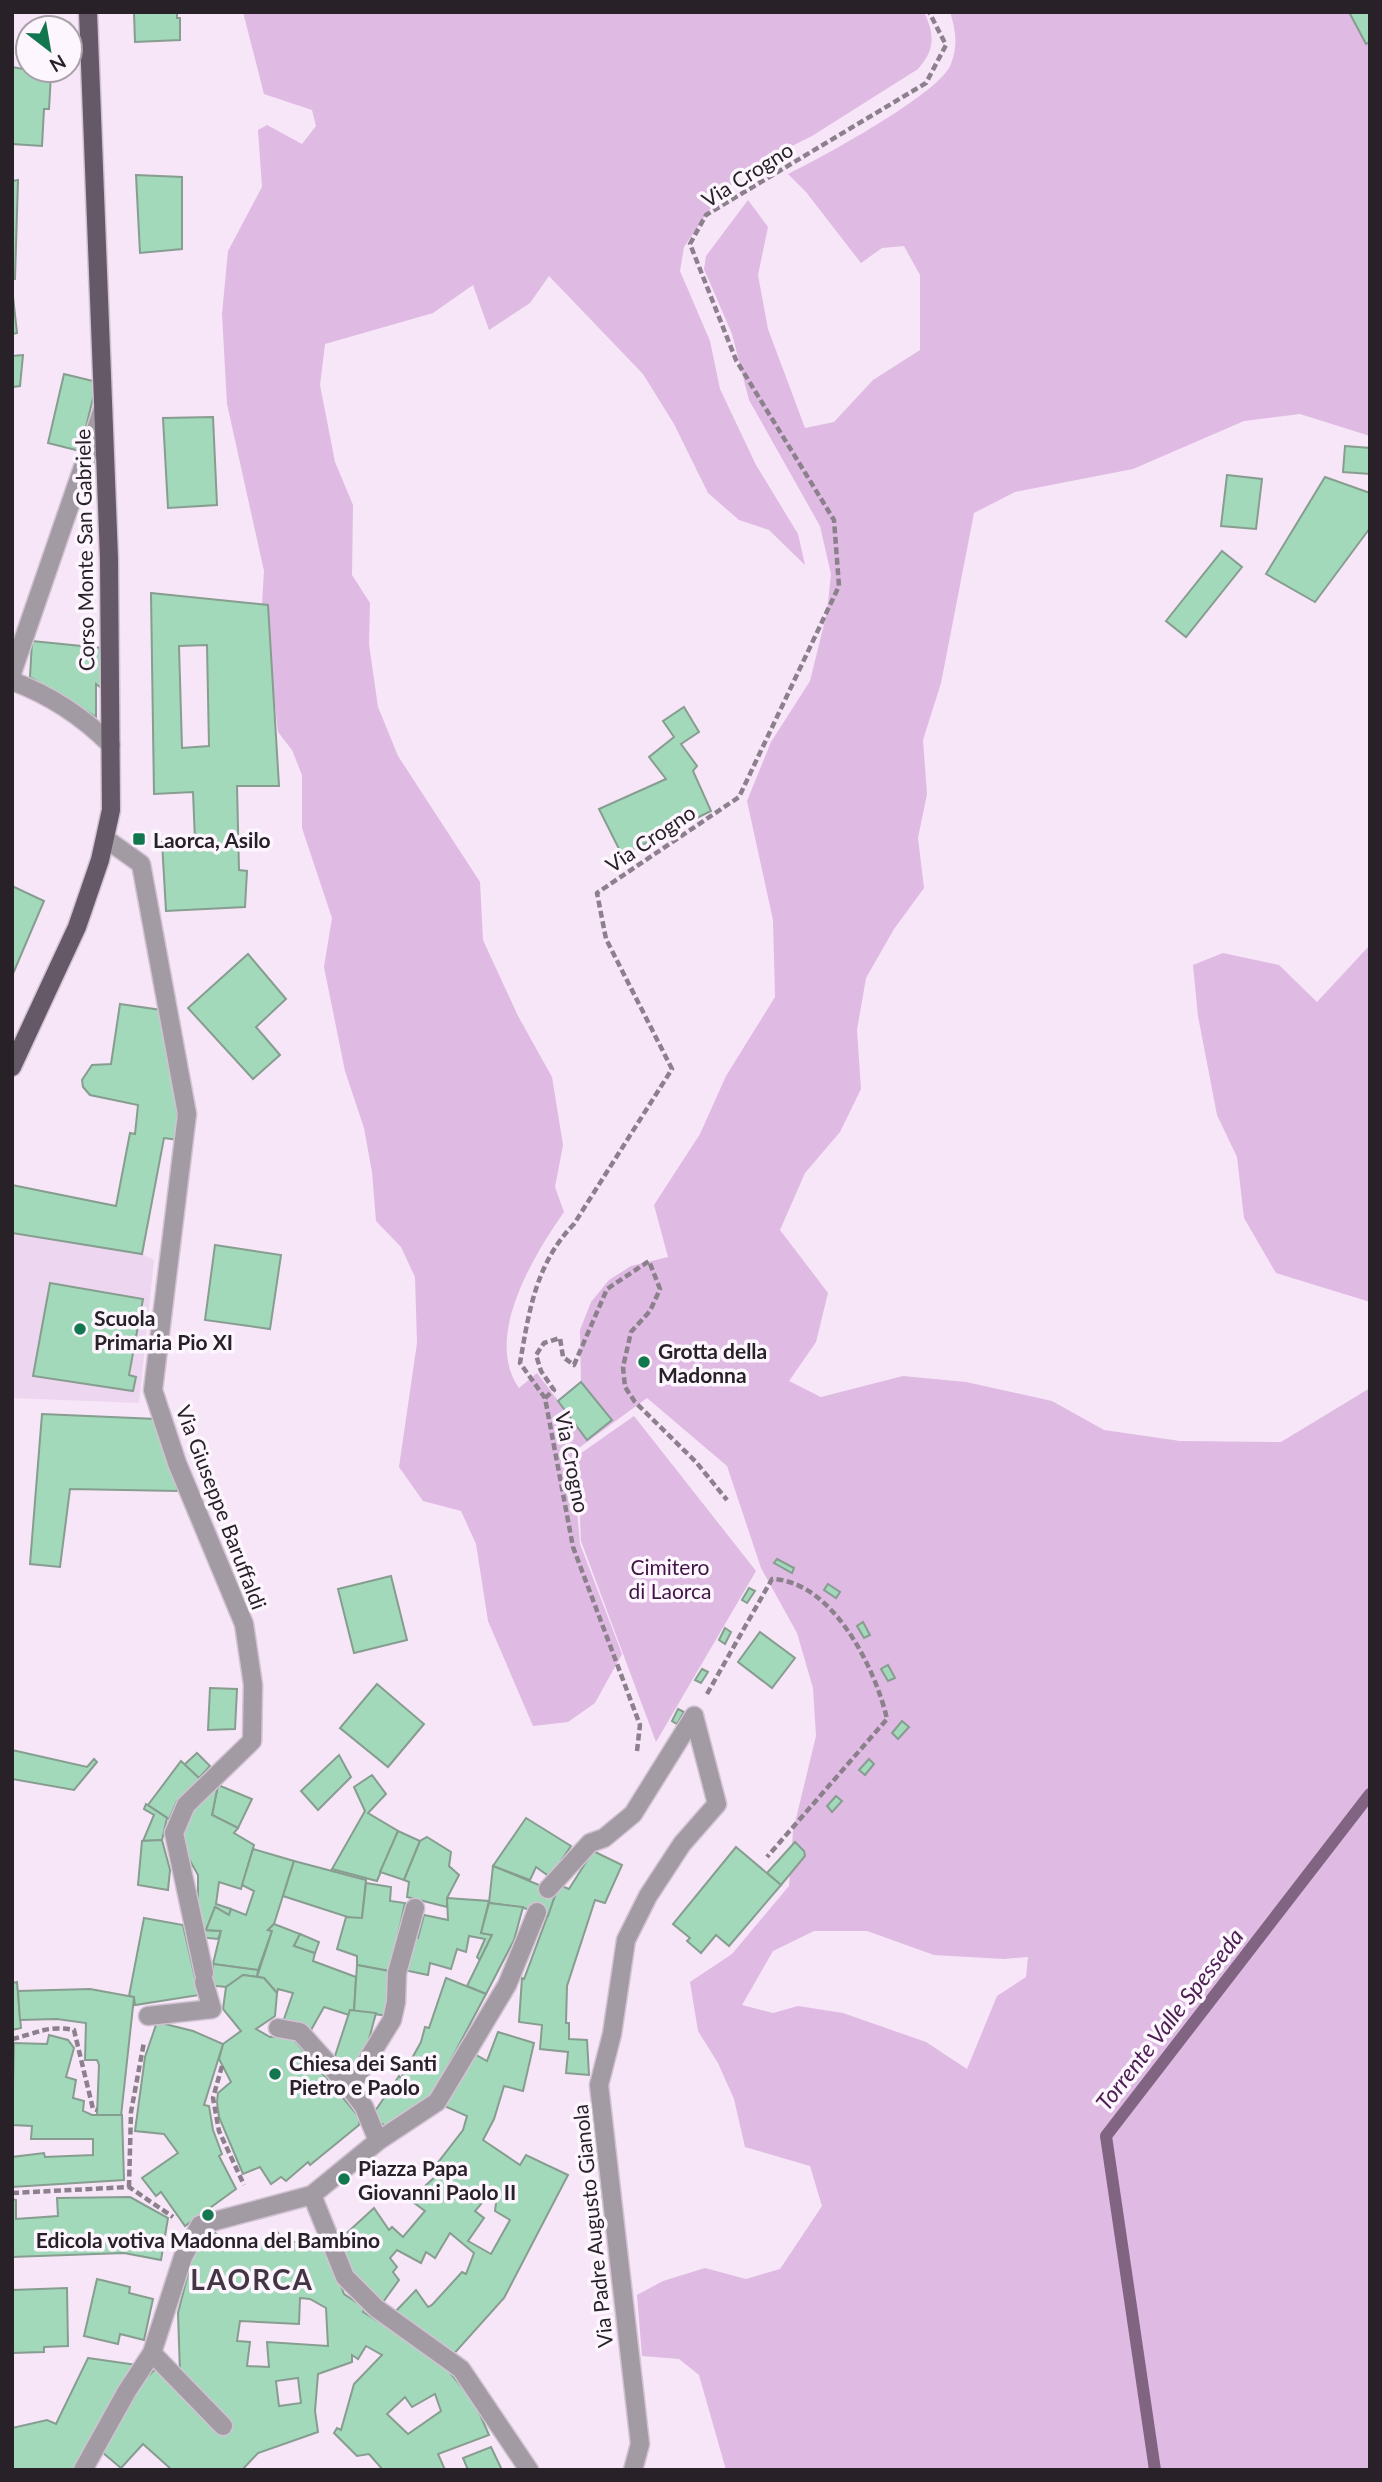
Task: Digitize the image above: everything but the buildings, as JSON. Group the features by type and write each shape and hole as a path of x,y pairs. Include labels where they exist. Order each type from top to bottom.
{"main road":[{"name":"Corso Monte San Gabriele","path":"12,1067 77,927 106,839 111,810 103,409 88,12"}],"street":[{"path":"12,673 103,409"},
{"path":"12,681 37,690 90,724 111,745"},
{"name":"Via Giuseppe Baruffaldi","path":"106,839 141,864 187,1114 153,1390 177,1463 244,1624 253,1685 252,1741 186,1805 174,1833 212,2009 148,2016"},
{"path":"548,1889 590,1843 604,1838 633,1814 694,1716"},
{"name":"Via Padre Augusto Gianola","path":"633,2470 640,2444 599,2085 612,2034 626,1940 648,1896 682,1844 716,1804 694,1716"},
{"path":"350,2088 392,2020 400,1960 415,1908"},
{"path":"83,2470 127,2391 152,2353 183,2257 200,2225 312,2195 378,2141 437,2102 507,1985 537,1912"},
{"path":"278,2028 300,2032 350,2088 363,2107 378,2141"},
{"path":"312,2195 345,2277 376,2308 461,2369 529,2470"},
{"path":"152,2353 223,2426"}],"path":[{"name":"Via Crogno","path":"633,1762 640,1725 573,1547 545,1398 520,1363 538,1279 554,1244 574,1224 672,1069 606,939 597,893 739,797 839,586 834,520 736,360 690,244 706,215 926,83 946,45 929,12"},
{"path":"545,1398 554,1390 541,1371 536,1355 544,1343 560,1338 564,1357 574,1364 607,1289 649,1262 660,1289 650,1311 631,1332 623,1367 625,1387 635,1402 696,1462 727,1500"},
{"path":"694,1716 772,1579 790,1580 826,1602 863,1655 880,1691 887,1719 767,1857"},
{"path":"130,2187 131,2112 148,2016"},
{"path":"12,2039 34,2035 52,2026 74,2030 93,2109 97,2110"},
{"path":"222,2066 213,2098 219,2131 245,2187 263,2209"},
{"path":"121,2112 131,2112"},
{"path":"12,2193 130,2187 176,2219 175,2248 183,2257"}],"shaded area":[{"name":"Scuola Primaria Pio XI","path":"12,1233 142,1254 154,1260 139,1403 12,1398"}],"green space":[{"path":"243,12 924,12 930,28 930,49 918,69 812,136 746,169 710,209 684,247 680,271 710,341 720,389 756,465 798,534 805,565 769,530 739,520 708,493 674,424 643,374 549,276 530,303 489,330 473,285 433,313 325,344 320,385 335,462 353,505 352,575 370,603 369,644 378,707 398,756 480,882 483,940 518,1016 552,1077 563,1145 555,1187 564,1212 539,1250 517,1297 507,1345 509,1368 519,1388 537,1373 588,1440 612,1420 581,1382 580,1330 591,1302 609,1280 631,1266 668,1257 654,1205 700,1134 726,1076 775,997 773,920 747,801 771,742 810,681 827,612 831,574 820,526 749,400 732,334 704,269 706,256 748,200 768,227 758,275 768,329 805,428 834,422 873,380 920,350 920,275 904,246 882,248 861,263 806,192 788,174 903,108 942,76 951,64 955,51 955,32 950,12 1349,12 1366,44 1370,42 1370,436 1300,414 1244,421 1133,469 1015,492 974,513 941,683 923,740 927,794 918,838 924,888 894,929 866,978 857,1030 861,1089 840,1132 805,1173 780,1230 828,1293 816,1342 789,1381 821,1397 903,1376 966,1382 1052,1401 1104,1430 1180,1441 1281,1442 1370,1388 1370,2470 726,2470 699,2375 679,2359 642,2356 637,2295 663,2281 705,2268 746,2279 780,2269 822,2206 810,2166 745,2147 734,2099 718,2063 698,2031 690,1982 732,1954 789,1886 793,1831 816,1736 813,1688 797,1633 761,1568 727,1466 647,1398 572,1453 580,1544 622,1654 595,1703 568,1722 533,1726 488,1621 476,1544 461,1511 423,1501 399,1467 417,1343 415,1277 401,1247 376,1221 372,1172 364,1128 345,1071 324,967 332,918 302,828 302,775 292,750 278,732 271,670 268,605 262,604 264,571 227,404 222,314 228,251 262,187 258,130 267,125 302,144 316,126 312,110 264,94","holes":["814,1931 867,1931 934,1955 1004,1959 1028,1957 1026,1977 997,1996 967,2069 926,2042 843,2013 798,2006 773,2013 742,2005 773,1951"]},
{"path":"1370,945 1370,1302 1276,1273 1244,1218 1237,1157 1217,1115 1198,1016 1193,965 1223,953 1279,965 1317,1002"},
{"name":"Cimitero di Laorca","path":"634,1416 756,1571 656,1742 581,1541 577,1456"}],"waterway":[{"name":"Torrente Valle Spesseda","path":"1155,2470 1106,2136 1370,1794"}],"place":[{"name":"Laorca, Asilo","path":"139,839"},
{"name":"Scuola Primaria Pio XI","path":"80,1329"},
{"name":"Grotta della Madonna","path":"644,1362"},
{"name":"Chiesa dei Santi Pietro e Paolo","path":"275,2074"},
{"name":"Piazza Papa Giovanni Paolo II","path":"344,2179"},
{"name":"Edicola votiva Madonna del Bambino","path":"208,2215"}],"district":[{"name":"LAORCA","path":"252,2279"}]}
